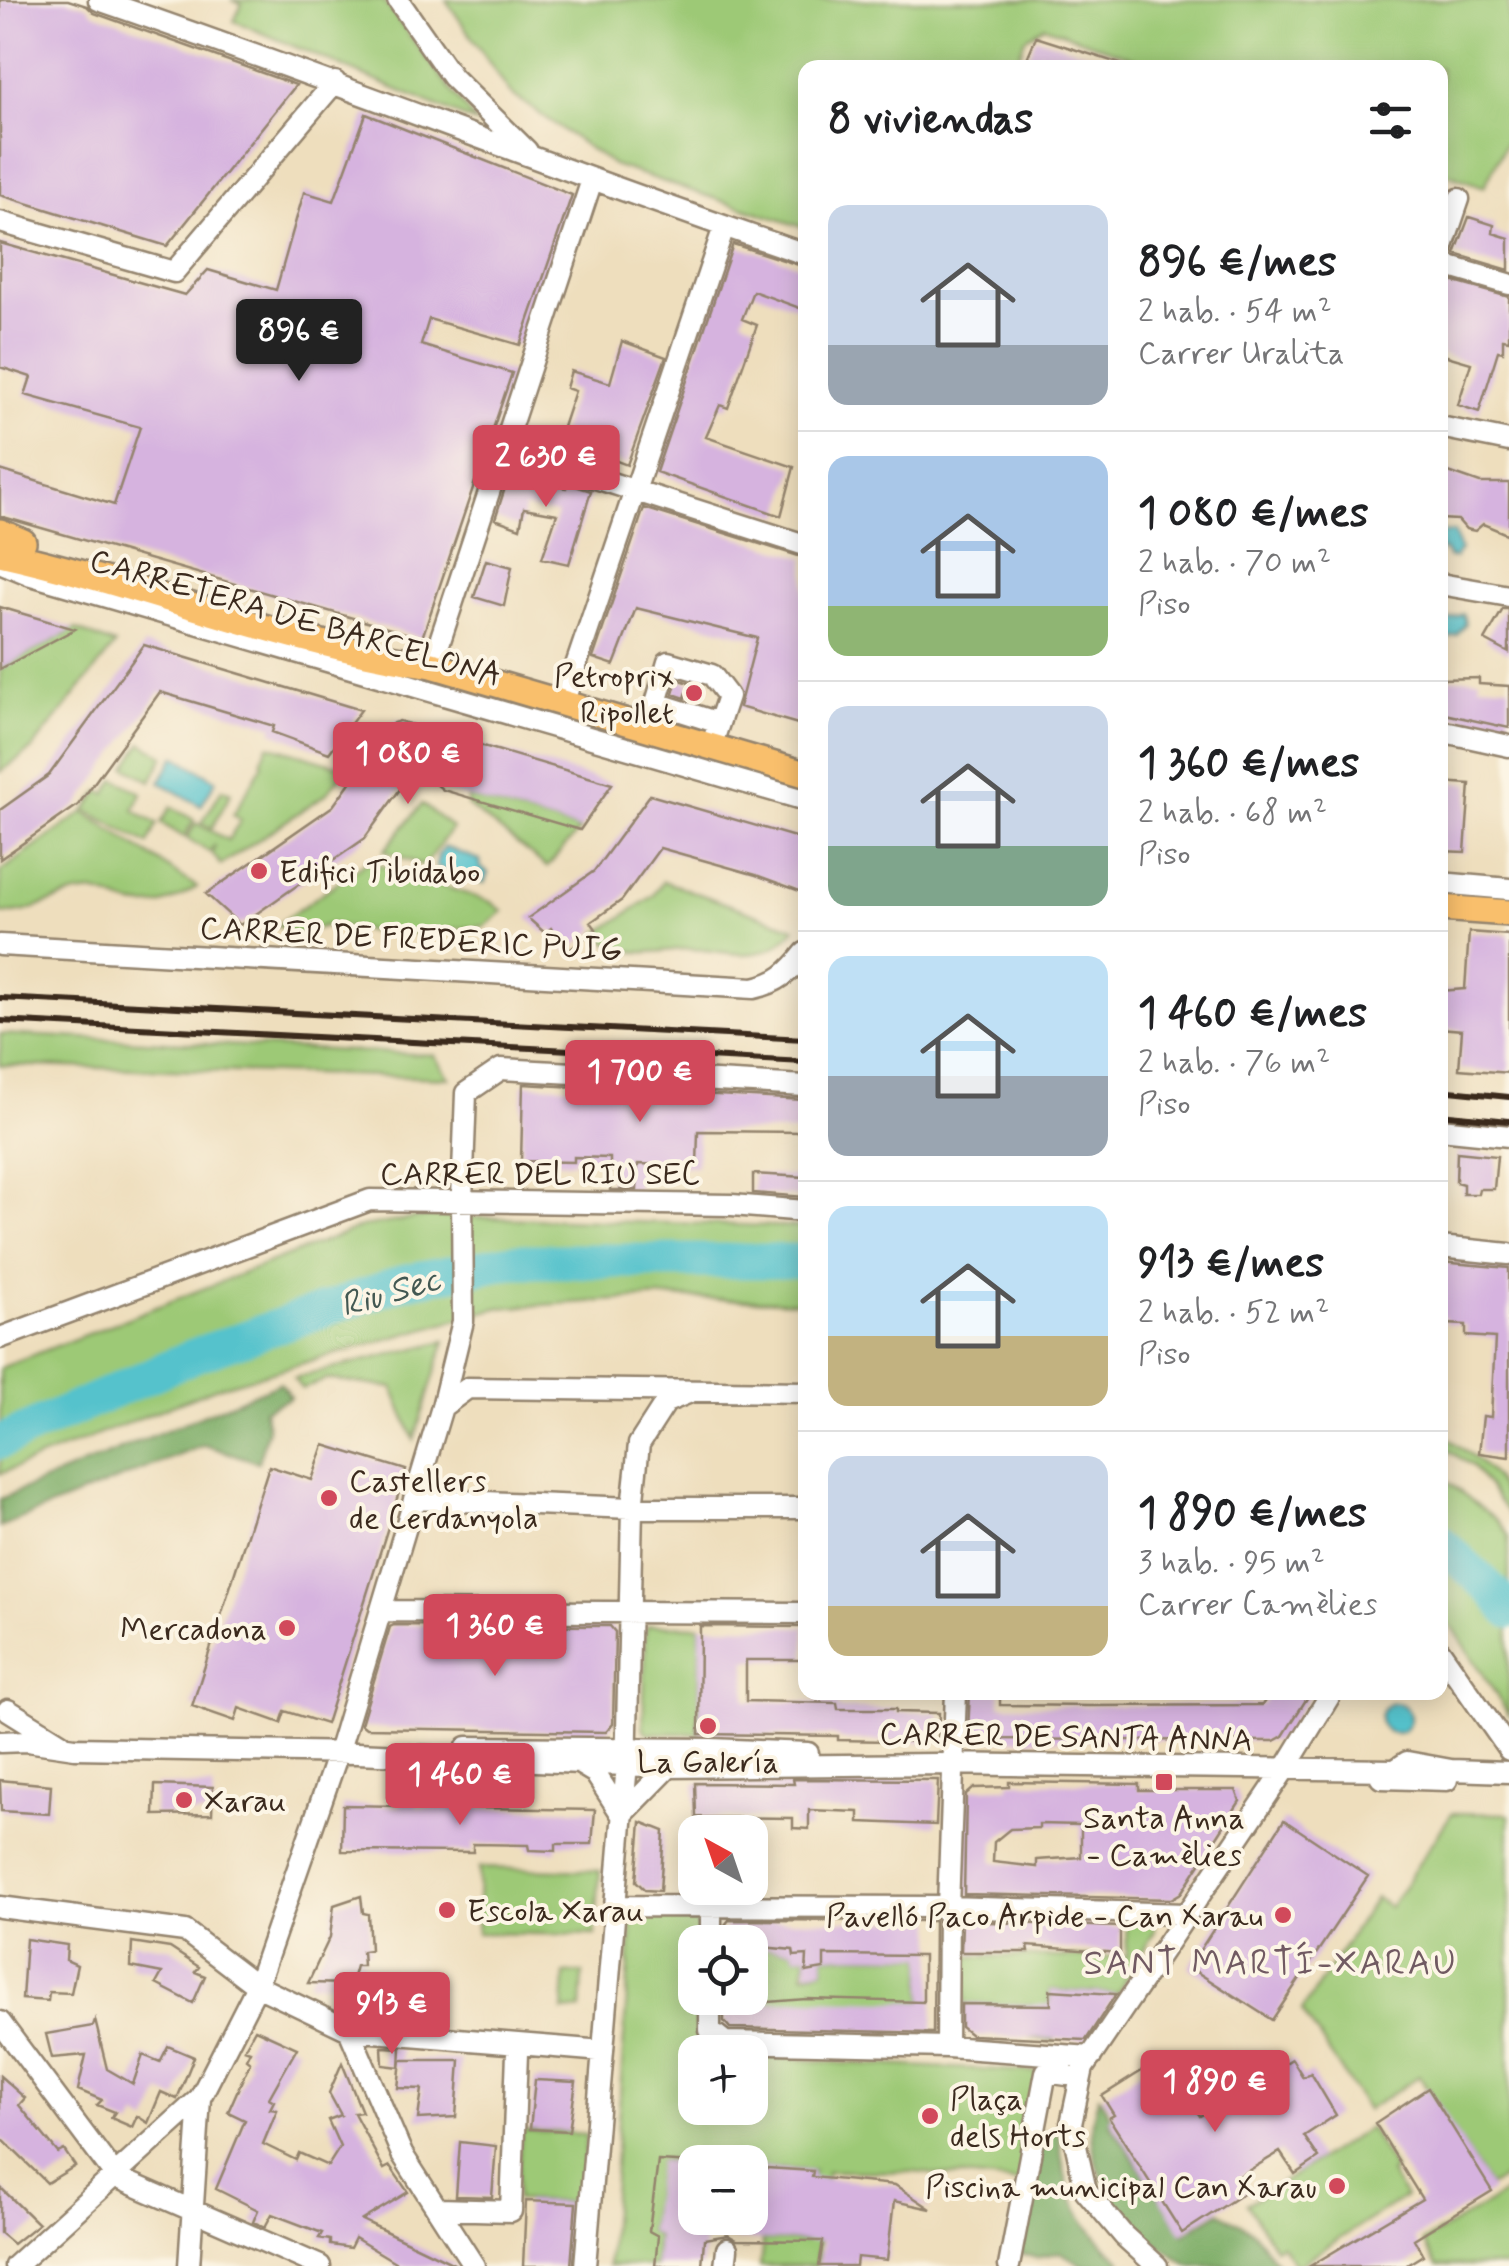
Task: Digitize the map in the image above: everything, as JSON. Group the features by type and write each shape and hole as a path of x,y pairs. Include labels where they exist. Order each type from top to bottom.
{"main road":[{"name":"CARRETERA DE BARCELONA","path":"6,541 358,636 432,666 563,704 716,734 798,771"},
{"path":"1448,909 1509,913"}],"street":[{"path":"99,0 798,252"},
{"path":"398,0 452,77 536,160"},
{"path":"0,222 174,272 335,82"},
{"path":"432,666 592,180"},
{"path":"1448,231 1459,199"},
{"path":"563,704 724,226"},
{"path":"1448,266 1509,284"},
{"path":"1448,429 1509,440"},
{"path":"505,449 798,543"},
{"name":"CARRETERA DE BARCELONA","path":"0,562 798,798"},
{"path":"1448,585 1509,596"},
{"path":"652,720 668,662 712,675 728,696 716,734"},
{"path":"1448,733 1509,746"},
{"path":"1448,884 1509,889"},
{"name":"CARRER DE FREDERIC PUIG","path":"0,945 754,988 772,984 798,961"},
{"path":"15,2266 200,2098 257,1986 338,1753 414,1498 419,1450 442,1406 463,1321 466,1093 501,1069 798,1086"},
{"path":"1448,1130 1509,1136"},
{"name":"CARRER DEL RIU SEC","path":"0,1338 370,1200 732,1204 798,1209"},
{"path":"1448,1248 1509,1254"},
{"path":"442,1406 468,1388 798,1392"},
{"path":"585,2266 620,1812 629,1763 632,1508 639,1444 666,1402 693,1391"},
{"path":"414,1498 632,1508 798,1508"},
{"path":"381,1611 798,1613"},
{"path":"1448,1662 1509,1750"},
{"path":"947,2047 956,1700"},
{"path":"1144,2262 1086,2191 1071,2124 1082,2068 1285,1769 1327,1700"},
{"path":"0,1740 6,1728 4,1702"},
{"name":"CARRER DE SANTA ANNA","path":"4,1702 68,1746"},
{"name":"CARRER DE SANTA ANNA","path":"0,1740 68,1746 577,1763 808,1753 847,1764"},
{"name":"CARRER DE SANTA ANNA","path":"406,1756 449,1748 668,1767 954,1764 1395,1770 1407,1762 1451,1770 1509,1772"},
{"name":"CARRER DE SANTA ANNA","path":"474,1760 525,1755 629,1763"},
{"name":"CARRER DE SANTA ANNA","path":"1285,1769 1314,1758 1509,1761"},
{"path":"577,1763 595,1773 620,1812"},
{"path":"620,1812 668,1767"},
{"name":"CARRER DE SANTA ANNA","path":"1285,1769 1310,1776 1509,1781"},
{"path":"615,1906 948,1907 1186,1914"},
{"path":"0,1907 185,1930 257,1986 349,2030 602,2051"},
{"path":"711,1908 711,1925"},
{"path":"710,2015 710,2030 726,2042 947,2047 1091,2057"},
{"path":"0,2022 116,2176 320,2266"},
{"path":"349,2030 402,2154 474,2266"},
{"path":"438,2209 511,2212 518,2054"},
{"path":"1009,2266 1046,2072 1067,2075"},
{"path":"189,2266 200,2098"}],"green space":[{"path":"231,0 383,0 476,123 234,21 242,4"},
{"path":"446,0 1509,0 1509,137 1484,187 1448,174 1448,60 1139,60 1044,26 1025,39 1018,60 798,60 798,226 613,165 510,93"},
{"path":"75,629 115,645 32,749 0,772 0,669"},
{"path":"142,743 164,756 151,781 126,767"},
{"path":"268,745 347,768 326,794 221,865 212,853 215,845 209,852 187,838 196,823 228,840 241,820 233,815 263,764"},
{"path":"116,779 142,793 134,810 157,824 148,844 86,810 100,791 106,794"},
{"path":"222,789 231,793 212,828 202,823"},
{"path":"468,797 580,830 547,867 467,805"},
{"path":"422,804 452,828 424,866 384,851"},
{"path":"171,807 194,820 184,837 161,823"},
{"path":"84,812 197,887 152,906 89,893 22,912 0,913 0,872"},
{"path":"368,861 491,902 503,911 485,926 392,935 331,924 302,933 290,932 277,925"},
{"path":"663,881 795,928 773,947 745,954 696,949 632,951 616,947 597,934 653,896"},
{"path":"0,1034 434,1055 449,1078 0,1065"},
{"path":"429,1216 798,1227 798,1302 661,1297 497,1308 215,1388 0,1474 0,1368 361,1227"},
{"path":"445,1341 414,1440 393,1388 327,1379 302,1389 294,1378"},
{"path":"280,1383 291,1397 264,1410 268,1428 258,1462 204,1445 0,1527 0,1499"},
{"path":"1448,1439 1495,1479 1509,1514 1472,1466 1448,1450"},
{"path":"1448,1482 1498,1521 1509,1536 1509,1715 1448,1624"},
{"path":"649,1625 700,1626 699,1734 647,1733 643,1728"},
{"path":"1452,1813 1509,1814 1509,2174 1489,2187 1419,2076 1367,2110 1302,2011 1375,1898 1390,1907"},
{"path":"479,1868 600,1871 595,1935 477,1933"},
{"path":"638,1915 688,1915 698,1925 678,1925 678,2015 697,2015 706,2035 678,2035 678,2125 768,2125 768,2057 1046,2072 1022,2183 914,2172 827,2171 816,2266 760,2266 763,2240 805,2241 813,2171 768,2168 768,2145 678,2145 678,2161 659,2161 649,2231 657,2236 655,2266 608,2266 632,1922"},
{"path":"1153,1921 1155,1931 1117,1994 1050,1990 1054,2041 1031,2038 1031,2005 965,2004 968,1956 1127,1957 1126,1924"},
{"path":"768,1948 793,1950 795,1956 807,1955 803,1974 824,1969 824,1955 923,1956 923,2002 768,2003"},
{"path":"583,1973 581,2009 563,2011 565,1974"},
{"path":"1099,2096 1110,2115 1110,2123 1184,2234 1219,2212 1253,2231 1279,2266 1192,2266 1147,2236 1117,2203 1097,2163 1093,2119"},
{"name":"Piscina municipal Can Xarau","path":"1369,2128 1394,2169 1390,2173 1405,2197 1296,2266 1281,2244 1275,2248 1247,2204"},
{"path":"521,2130 586,2134 582,2203 516,2200"},
{"path":"1038,2132 1059,2134 1064,2172 1075,2204 1093,2233 1121,2260 1119,2266 1084,2266 1060,2252 1036,2258 1012,2251"},
{"path":"1509,2191 1509,2266 1437,2266 1423,2242"}],"water":[{"path":"1448,532 1454,532 1460,551 1455,558 1448,556"},
{"path":"1463,614 1465,624 1457,635 1448,638 1448,620"},
{"path":"175,756 216,780 201,806 160,782"},
{"path":"444,847 480,860 481,868 488,873 484,883 436,867"},
{"path":"1395,1703 1406,1707 1410,1718 1406,1729 1395,1733 1384,1729 1380,1718 1384,1707"}],"building":[{"path":"0,0 68,0 87,6 94,13 296,85 167,246 0,195"},
{"path":"1036,37 1108,60 1026,60"},
{"path":"366,114 572,195 520,345 429,319 421,345 512,373 422,638 0,516 0,470 114,505 140,427 25,395 31,377 0,367 0,243 185,295 208,270 276,290 304,192 334,201"},
{"path":"1469,217 1494,225 1493,233 1509,238 1509,270 1455,254"},
{"path":"733,244 798,265 798,307 753,291 742,319 757,325 728,408 720,405 706,437 794,467 781,516 656,472"},
{"path":"1448,280 1509,297 1509,340 1503,339 1503,352 1498,351 1479,412 1458,405 1471,363 1448,356"},
{"path":"622,341 666,357 627,465 559,439 575,391 566,388 571,371 610,383"},
{"path":"511,469 566,488 566,483 591,491 569,564 542,558 557,514 524,508 520,528 495,519"},
{"path":"1448,472 1480,483 1509,483 1509,535 1483,524 1475,531 1466,529 1458,520 1448,519"},
{"path":"644,508 798,556 798,724 739,707 757,638 636,608 614,665 593,658"},
{"path":"486,560 512,567 504,606 474,597"},
{"path":"0,607 75,629 0,669"},
{"path":"1503,609 1509,609 1509,653 1485,640"},
{"path":"144,645 361,710 329,753 272,732 274,726 160,692 78,805 0,859 0,810 49,775"},
{"path":"1479,678 1479,684 1509,686 1509,728 1448,715 1448,679"},
{"path":"677,679 690,683 685,698 673,694"},
{"path":"399,721 612,784 580,830 443,790 416,767 364,839 240,925 206,894 333,806 393,723"},
{"path":"1448,783 1470,784 1465,852 1448,851"},
{"path":"650,795 798,838 798,890 660,848 622,900 591,922 596,929 567,952 551,928 545,933 528,918 594,871"},
{"path":"1469,932 1509,935 1509,1073 1459,1069 1462,1030 1448,1029 1448,990 1465,989"},
{"path":"523,1084 798,1100 798,1132 698,1131 697,1166 638,1164 637,1190 610,1190 610,1158 521,1161"},
{"path":"1457,1152 1497,1156 1494,1189 1463,1194 1463,1184 1456,1182"},
{"path":"753,1174 798,1177 798,1196 753,1193"},
{"path":"1448,1263 1509,1268 1509,1457 1479,1453 1483,1416 1491,1417 1495,1338 1466,1336 1466,1325 1448,1324"},
{"name":"Mercadona","path":"324,1445 406,1470 326,1724 285,1711 281,1723 239,1708 235,1721 192,1706 269,1466 312,1480"},
{"path":"610,1626 615,1632 613,1724 606,1732 366,1728 361,1724 390,1627"},
{"path":"700,1626 798,1627 798,1660 746,1660 746,1701 837,1703 838,1709 939,1713 938,1742 699,1734"},
{"path":"970,1700 1000,1700 1000,1705 1090,1706 1262,1705 1265,1700 1306,1700 1283,1736 1274,1741 978,1739 968,1731"},
{"path":"793,1779 938,1780 936,1825 859,1822 859,1812 809,1810 809,1829 793,1828 793,1818 696,1815 695,1783 794,1784"},
{"path":"0,1780 51,1785 49,1814 1,1811"},
{"path":"1009,1782 1139,1784 1139,1790 1236,1790 1240,1801 1181,1893 1171,1899 964,1894 966,1795 974,1788 1009,1787","holes":["1039,1824 1081,1825 1081,1857 1037,1860 1037,1867 993,1862 994,1842 1010,1829 1039,1828"]},
{"name":"Xarau","path":"155,1785 213,1787 212,1814 154,1815"},
{"path":"400,1795 417,1795 417,1807 595,1810 592,1844 556,1844 556,1851 529,1850 528,1845 473,1844 473,1852 342,1851 343,1805 400,1806"},
{"name":"Pavelló Paco Arpide - Can Xarau","path":"1284,1820 1368,1876 1272,2020 1189,1967"},
{"path":"641,1822 664,1831 660,1891 645,1890 636,1881"},
{"path":"361,1896 363,1913 368,1914 370,1950 362,1951 363,1966 356,1966 351,1984 308,1983 330,1937 334,1905"},
{"path":"729,1920 934,1921 933,2033 730,2028 724,2015 768,2015 768,2002 806,1999 923,2002 923,1956 824,1955 824,1969 806,1972 807,1955 794,1956 793,1950 768,1948 768,1925 725,1925"},
{"path":"962,1921 1120,1927 1120,1953 1028,1946 1029,1952 961,1952"},
{"path":"26,1939 67,1945 66,1960 77,1965 71,1993 49,1992 48,2001 22,1999"},
{"path":"132,1942 170,1948 199,1967 195,1972 205,1976 193,2003 156,1984 162,1973 131,1967"},
{"path":"1050,1990 1116,1994 1086,2040 971,2035 961,2027 961,2004 1051,2005"},
{"path":"95,2020 107,2069 133,2084 143,2055 160,2062 168,2046 194,2057 177,2099 161,2092 148,2123 137,2116 132,2127 111,2118 115,2112 97,2105 102,2100 78,2090 86,2055 52,2058 46,2034 93,2026"},
{"path":"255,2029 297,2048 269,2098 274,2101 270,2109 277,2110 263,2144 296,2160 299,2153 328,2166 340,2147 328,2120 341,2115 329,2093 342,2063 362,2112 354,2113 384,2169 390,2166 408,2192 362,2220 458,2266 394,2266 395,2262 355,2238 350,2248 330,2245 330,2240 319,2238 322,2233 272,2214 265,2227 253,2222 258,2210 216,2189 245,2120 228,2112 250,2062 246,2059 250,2051 244,2049"},
{"path":"382,2047 401,2048 400,2067 383,2065"},
{"path":"1292,2059 1303,2077 1311,2073 1336,2115 1304,2136 1319,2158 1295,2174 1280,2152 1238,2177 1247,2191 1182,2233 1109,2118 1114,2115 1102,2096 1156,2062 1168,2081 1174,2077 1200,2116"},
{"path":"401,2060 460,2060 456,2117 418,2119 422,2089 398,2088"},
{"path":"0,2076 25,2098 19,2105 58,2153 64,2150 75,2166 47,2183 0,2137"},
{"path":"535,2080 576,2082 569,2131 530,2129"},
{"path":"1428,2088 1492,2191 1414,2239 1423,2255 1405,2266 1310,2266 1422,2199 1375,2123"},
{"path":"460,2142 496,2146 492,2197 456,2196"},
{"path":"658,2161 678,2162 678,2235 728,2235 704,2239 702,2266 655,2266 658,2236 649,2231"},
{"path":"768,2168 813,2171 812,2177 895,2185 931,2209 894,2201 887,2260 857,2257 856,2266 819,2266 823,2241 737,2240 728,2235 768,2235"},
{"path":"0,2187 38,2224 13,2244 0,2233"},
{"path":"526,2201 576,2203 571,2266 523,2266"}],"waterway":[{"name":"Riu Sec","path":"0,1442 193,1356 406,1281 512,1261 798,1261"},
{"name":"Riu Sec","path":"1448,1549 1509,1611"}],"railway":[{"path":"0,998 798,1039"},
{"path":"0,1021 798,1062"},
{"path":"1448,1091 1509,1097"},
{"path":"1448,1115 1509,1121"}],"place":[{"name":"Petroprix Ripollet","path":"694,693"},
{"name":"Edifici Tibidabo","path":"259,871"},
{"name":"Castellers de Cerdanyola","path":"329,1498"},
{"name":"Mercadona","path":"287,1628"},
{"name":"La Galería","path":"708,1726"},
{"name":"Santa Anna - Camèlies","path":"1164,1782"},
{"name":"Xarau","path":"184,1800"},
{"name":"Escola Xarau","path":"447,1910"},
{"name":"Pavelló Paco Arpide - Can Xarau","path":"1283,1915"},
{"name":"Plaça dels Horts","path":"930,2116"},
{"name":"Piscina municipal Can Xarau","path":"1337,2186"}],"district":[{"name":"SANT MARTÍ-XARAU","path":"1271,1962"}]}
